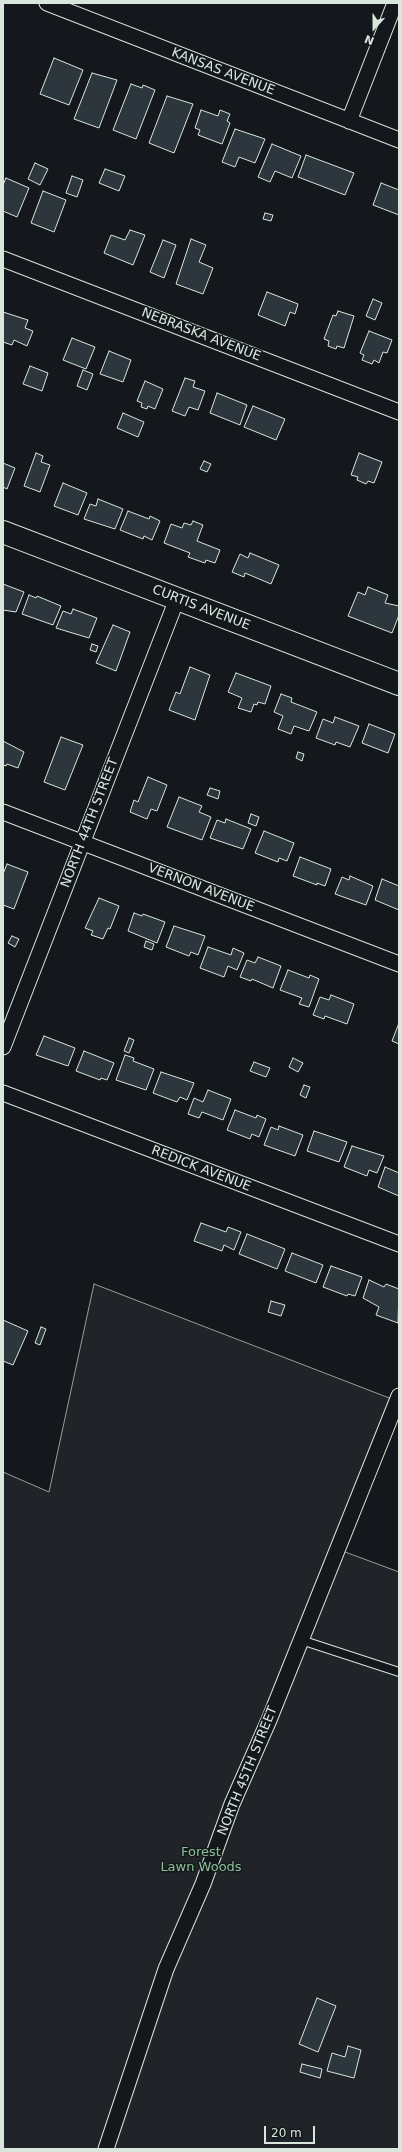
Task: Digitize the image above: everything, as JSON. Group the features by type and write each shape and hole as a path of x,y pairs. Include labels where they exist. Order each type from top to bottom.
{"street":[{"name":"KANSAS AVENUE","path":"47,3 399,140"},
{"path":"349,121 394,3"},
{"name":"NEBRASKA AVENUE","path":"3,259 399,412"},
{"name":"CURTIS AVENUE","path":"3,532 399,684"},
{"name":"NORTH 44TH STREET","path":"3,1047 177,599"},
{"name":"VERNON AVENUE","path":"3,812 399,964"},
{"name":"REDICK AVENUE","path":"3,1092 399,1244"},
{"name":"NORTH 45TH STREET","path":"106,2149 166,1969 203,1884 232,1804 301,1640 399,1396"}],"lane":[{"path":"301,1640 399,1672"}],"green space":[{"name":"Forest Lawn Woods","path":"94,1284 397,1401 337,1549 399,1572 399,2149 3,2149 3,1472 49,1492"}],"building":[{"path":"54,58 83,70 69,105 40,94"},
{"path":"92,73 117,80 99,128 74,119"},
{"path":"131,84 142,88 143,85 155,90 136,139 113,130"},
{"path":"167,96 193,104 174,153 149,143"},
{"path":"201,110 218,116 220,110 230,114 227,121 230,123 222,144 198,135 200,130 195,128"},
{"path":"235,129 265,139 255,163 239,157 235,167 222,162"},
{"path":"272,144 301,156 292,178 275,171 270,182 258,177"},
{"path":"306,155 354,173 345,195 298,177"},
{"path":"35,163 48,169 40,185 28,179"},
{"path":"105,169 125,176 119,191 99,183"},
{"path":"72,176 83,180 77,197 66,193"},
{"path":"6,178 29,188 17,217 3,211 3,185"},
{"path":"381,183 399,190 399,215 373,205"},
{"path":"43,191 66,200 54,232 31,223"},
{"path":"265,213 273,215 271,221 263,219"},
{"path":"130,230 145,235 133,265 104,253 111,235 125,240"},
{"path":"191,239 206,245 199,262 213,268 203,294 176,284"},
{"path":"163,240 176,245 164,278 150,272"},
{"path":"267,292 298,304 295,314 290,312 285,326 258,315"},
{"path":"373,299 382,303 375,320 366,316"},
{"path":"338,311 354,316 344,348 337,346 336,349 328,346 329,341 324,339 333,315 336,316"},
{"path":"3,312 28,320 25,328 33,331 27,346 14,340 12,345 3,342"},
{"path":"369,331 392,340 387,353 383,352 379,363 374,360 372,364 362,360 364,355 360,353"},
{"path":"72,338 95,347 86,369 63,360"},
{"path":"109,351 131,360 123,382 100,374"},
{"path":"30,366 48,373 42,391 23,384"},
{"path":"83,370 93,374 87,390 77,386"},
{"path":"185,378 195,381 193,387 205,391 198,410 189,407 185,416 172,411"},
{"path":"145,381 163,389 155,409 148,406 147,409 141,407 142,403 137,401"},
{"path":"217,393 247,405 240,425 210,413"},
{"path":"253,406 285,419 276,440 244,427"},
{"path":"123,413 144,422 138,437 117,428"},
{"path":"36,453 43,456 41,462 50,465 40,492 24,486"},
{"path":"359,453 382,462 374,483 368,481 366,484 357,480 358,477 351,475"},
{"path":"204,461 211,464 207,472 200,469"},
{"path":"3,463 15,468 7,489 3,487"},
{"path":"63,483 87,493 78,515 54,506"},
{"path":"98,499 123,509 115,529 84,519 90,504 96,506"},
{"path":"128,511 149,519 150,516 160,521 152,540 144,536 143,539 120,530"},
{"path":"193,521 203,525 197,541 220,550 215,563 206,560 205,563 188,557 190,553 164,543 171,524 182,528 184,523 191,525"},
{"path":"250,553 279,565 271,584 245,573 244,577 232,572 240,554 248,558"},
{"path":"3,584 24,592 16,612 3,610"},
{"path":"368,587 388,595 385,603 399,606 399,615 392,633 348,616 358,592 365,595"},
{"path":"29,595 36,598 37,596 61,606 53,625 22,614"},
{"path":"73,609 97,618 89,638 56,628 63,611 71,614"},
{"path":"113,625 130,632 116,671 96,663"},
{"path":"92,644 98,646 96,652 90,650"},
{"path":"190,667 210,675 195,720 169,710 176,692 180,694"},
{"path":"236,673 271,686 265,704 258,702 257,705 254,704 251,712 238,708 242,698 228,692"},
{"path":"281,694 292,698 291,702 317,712 309,731 294,726 291,734 278,729 283,716 274,712"},
{"path":"335,717 359,726 350,747 336,742 335,745 316,738 323,719 333,723"},
{"path":"369,724 395,734 388,753 362,743"},
{"path":"61,737 83,745 65,790 44,782"},
{"path":"3,741 24,752 18,768 7,764 6,766 3,765"},
{"path":"298,752 304,754 302,761 296,758"},
{"path":"148,777 167,785 157,811 151,809 147,819 130,812 134,800 138,802"},
{"path":"210,788 220,791 218,799 207,795"},
{"path":"179,797 202,806 199,812 211,817 202,840 167,827"},
{"path":"251,814 259,817 256,826 248,823"},
{"path":"226,819 251,829 243,849 210,838 217,820 225,823"},
{"path":"264,831 294,843 287,861 279,858 278,862 255,853"},
{"path":"300,857 331,869 325,886 317,883 317,885 293,876"},
{"path":"7,864 28,872 14,909 3,905 3,874"},
{"path":"350,876 373,886 366,905 335,894 342,877 349,880"},
{"path":"382,879 399,886 399,910 375,900"},
{"path":"99,898 119,906 110,929 108,928 103,939 91,935 93,931 85,928"},
{"path":"134,913 142,916 143,914 165,922 157,943 128,931"},
{"path":"174,926 205,936 198,955 191,952 189,956 166,947"},
{"path":"12,936 19,939 15,947 8,943"},
{"path":"146,941 154,944 152,950 144,947"},
{"path":"208,947 231,955 233,948 244,953 237,970 228,966 224,977 200,968"},
{"path":"258,957 281,966 273,988 252,979 251,981 240,977 247,960 255,963"},
{"path":"288,970 309,978 310,975 319,979 309,1007 299,1004 302,998 280,990"},
{"path":"331,995 354,1004 347,1024 325,1016 324,1019 313,1015 320,997 329,1000"},
{"path":"399,1023 399,1044 392,1041"},
{"path":"44,1036 75,1048 68,1066 36,1055"},
{"path":"129,1038 134,1040 129,1053 124,1051"},
{"path":"84,1051 114,1063 107,1080 101,1078 100,1080 76,1071"},
{"path":"125,1055 134,1058 133,1061 154,1069 146,1090 116,1080"},
{"path":"293,1058 303,1063 298,1072 289,1067"},
{"path":"254,1062 270,1068 266,1077 250,1071"},
{"path":"161,1072 194,1083 187,1100 180,1097 177,1102 153,1093"},
{"path":"304,1085 310,1087 306,1098 300,1095"},
{"path":"208,1090 231,1099 223,1120 202,1112 199,1118 188,1114 194,1098 203,1102"},
{"path":"235,1110 256,1118 257,1115 266,1119 259,1137 252,1134 250,1139 227,1130"},
{"path":"279,1126 303,1135 295,1156 264,1145 271,1127 278,1130"},
{"path":"314,1131 347,1142 339,1162 307,1151"},
{"path":"352,1146 384,1156 377,1173 369,1170 367,1176 344,1167"},
{"path":"385,1167 399,1173 399,1196 378,1187"},
{"path":"201,1223 226,1232 228,1227 241,1232 234,1250 224,1245 222,1251 194,1241"},
{"path":"247,1234 285,1249 277,1269 239,1254"},
{"path":"292,1253 323,1265 316,1283 285,1271"},
{"path":"331,1266 362,1277 355,1296 348,1294 347,1296 323,1287"},
{"path":"369,1280 384,1287 386,1284 399,1289 398,1323 376,1315 379,1307 363,1298"},
{"path":"271,1301 285,1305 281,1316 268,1312"},
{"path":"3,1320 28,1331 13,1365 3,1361"},
{"path":"41,1327 46,1329 40,1345 35,1343"},
{"path":"317,1998 336,2006 318,2052 299,2044"},
{"path":"348,2046 361,2050 354,2078 327,2071 332,2053 345,2057"},
{"path":"302,2064 322,2069 320,2078 300,2072"}]}
